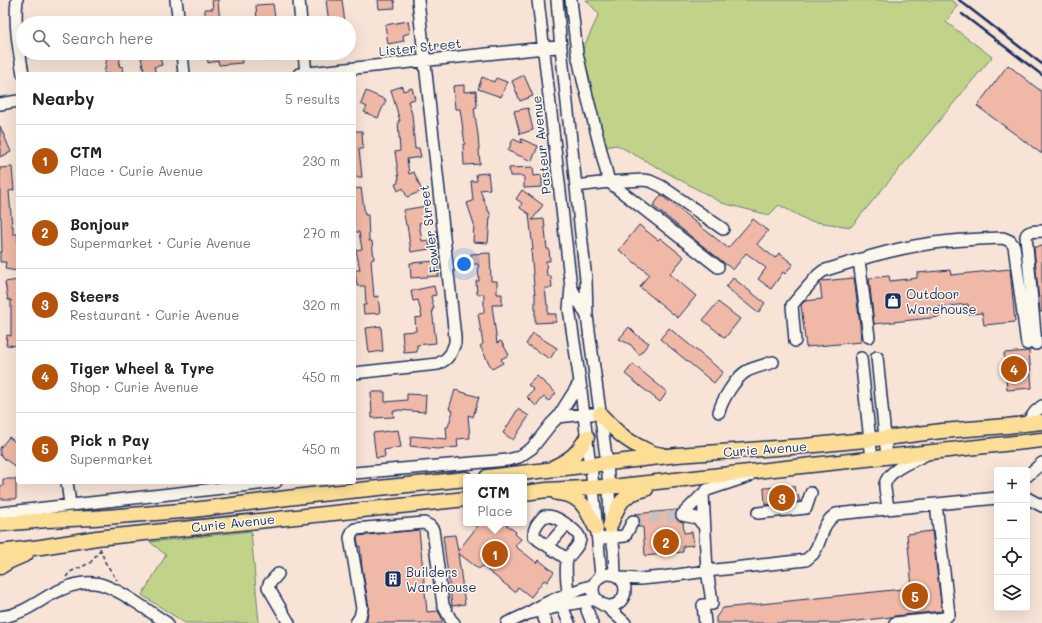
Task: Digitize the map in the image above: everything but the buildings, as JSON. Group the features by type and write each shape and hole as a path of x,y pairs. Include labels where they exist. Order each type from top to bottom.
{"main road":[{"path":"600,414 621,436 634,445 659,455 677,455"},
{"name":"Curie Avenue","path":"516,474 677,455 805,446 1042,422"},
{"path":"544,471 561,463 576,453 586,437"},
{"name":"Curie Avenue","path":"527,493 620,486 1042,440"},
{"path":"611,532 615,512 621,502 629,494 636,491 695,478"},
{"name":"Curie Avenue","path":"0,524 193,510 311,495 463,479"},
{"path":"547,490 569,495 583,504 597,533"},
{"name":"Curie Avenue","path":"0,552 41,547 99,544 463,499"},
{"path":"0,567 41,547"}],"street":[{"path":"16,0 16,24"},
{"path":"176,0 178,16"},
{"path":"299,0 300,16"},
{"name":"Fowler Street","path":"356,373 438,364 443,362 451,354 455,343 418,0"},
{"name":"Pasteur Avenue","path":"538,0 571,287 569,309 591,465 597,533 597,581"},
{"path":"557,0 586,280 587,316"},
{"path":"571,0 577,53 609,182 718,267"},
{"name":"Lister Street","path":"320,72 544,48 559,47 561,49"},
{"path":"21,60 23,72"},
{"path":"183,60 184,72"},
{"path":"303,72 304,60"},
{"path":"0,104 16,101"},
{"path":"576,186 609,182 650,181 661,186 722,229"},
{"path":"795,342 792,304 822,272 904,248 927,244 1003,238 1008,239 1014,246 1032,344 1026,236 1029,232 1042,231"},
{"path":"859,260 870,337"},
{"name":"Pasteur Avenue","path":"571,287 587,316 606,456 611,532 614,550"},
{"path":"877,357 887,457"},
{"path":"861,358 872,459"},
{"path":"719,412 720,405 743,374 748,370 773,362"},
{"path":"356,473 513,459 532,448 558,417 580,382"},
{"path":"1027,423 1035,412 1042,406"},
{"path":"558,417 600,414"},
{"path":"888,509 885,484 890,476 895,470 931,452"},
{"path":"1030,473 1042,463"},
{"path":"704,526 698,518 682,515 708,490 763,470"},
{"path":"67,484 70,504"},
{"path":"0,512 258,484"},
{"path":"758,513 806,508 811,493"},
{"path":"703,494 707,571 712,604 703,605 705,623"},
{"path":"508,623 567,601 608,574 617,577 637,579 806,560 813,554 817,547 825,526 836,514 994,498"},
{"path":"1030,500 1042,506"},
{"path":"895,623 945,618 949,614 936,504"},
{"path":"567,559 534,536 534,528 544,516 551,516 558,519 576,532 580,537 580,541 567,559 567,601 569,623"},
{"path":"597,533 611,532 625,536 633,521"},
{"path":"356,623 360,617 362,608 350,538 352,532 355,529 424,523 429,524 433,530 443,605 454,623"},
{"path":"548,546 566,525"},
{"path":"614,550 622,568 637,579"},
{"path":"614,550 617,577 623,583 625,588 622,597 625,623"},
{"path":"278,574 268,587 289,623"},
{"path":"523,618 540,606 567,601 601,602 610,605 615,604 637,579"},
{"path":"597,581 593,590 594,595 625,623"},
{"path":"0,617 9,616 28,609 52,594 76,584 95,583 111,588 166,623"},
{"path":"587,610 592,623"},
{"path":"541,611 546,623"}],"path":[{"path":"65,578 70,572 90,563 99,544"},
{"path":"99,544 105,562 118,581"}],"green space":[{"path":"586,0 951,0 958,5 946,22 992,57 851,227 809,221 779,205 769,215 722,203 617,145 604,147 582,51 599,14"},
{"path":"251,531 259,623 185,623 142,595 166,555 150,542"}],"tunnel":[{"path":"633,521 682,515"}],"railway":[{"path":"959,0 1042,64"},
{"path":"962,14 1042,75"}],"place":[{"name":"Outdoor Warehouse","path":"893,301"},
{"name":"Tiger Wheel & Tyre","path":"1014,369"},
{"name":"Steers","path":"782,498"},
{"name":"Bonjour","path":"666,542"},
{"name":"CTM","path":"495,554"},
{"name":"Builders Warehouse","path":"393,579"},
{"name":"Pick n Pay","path":"915,596"}]}
